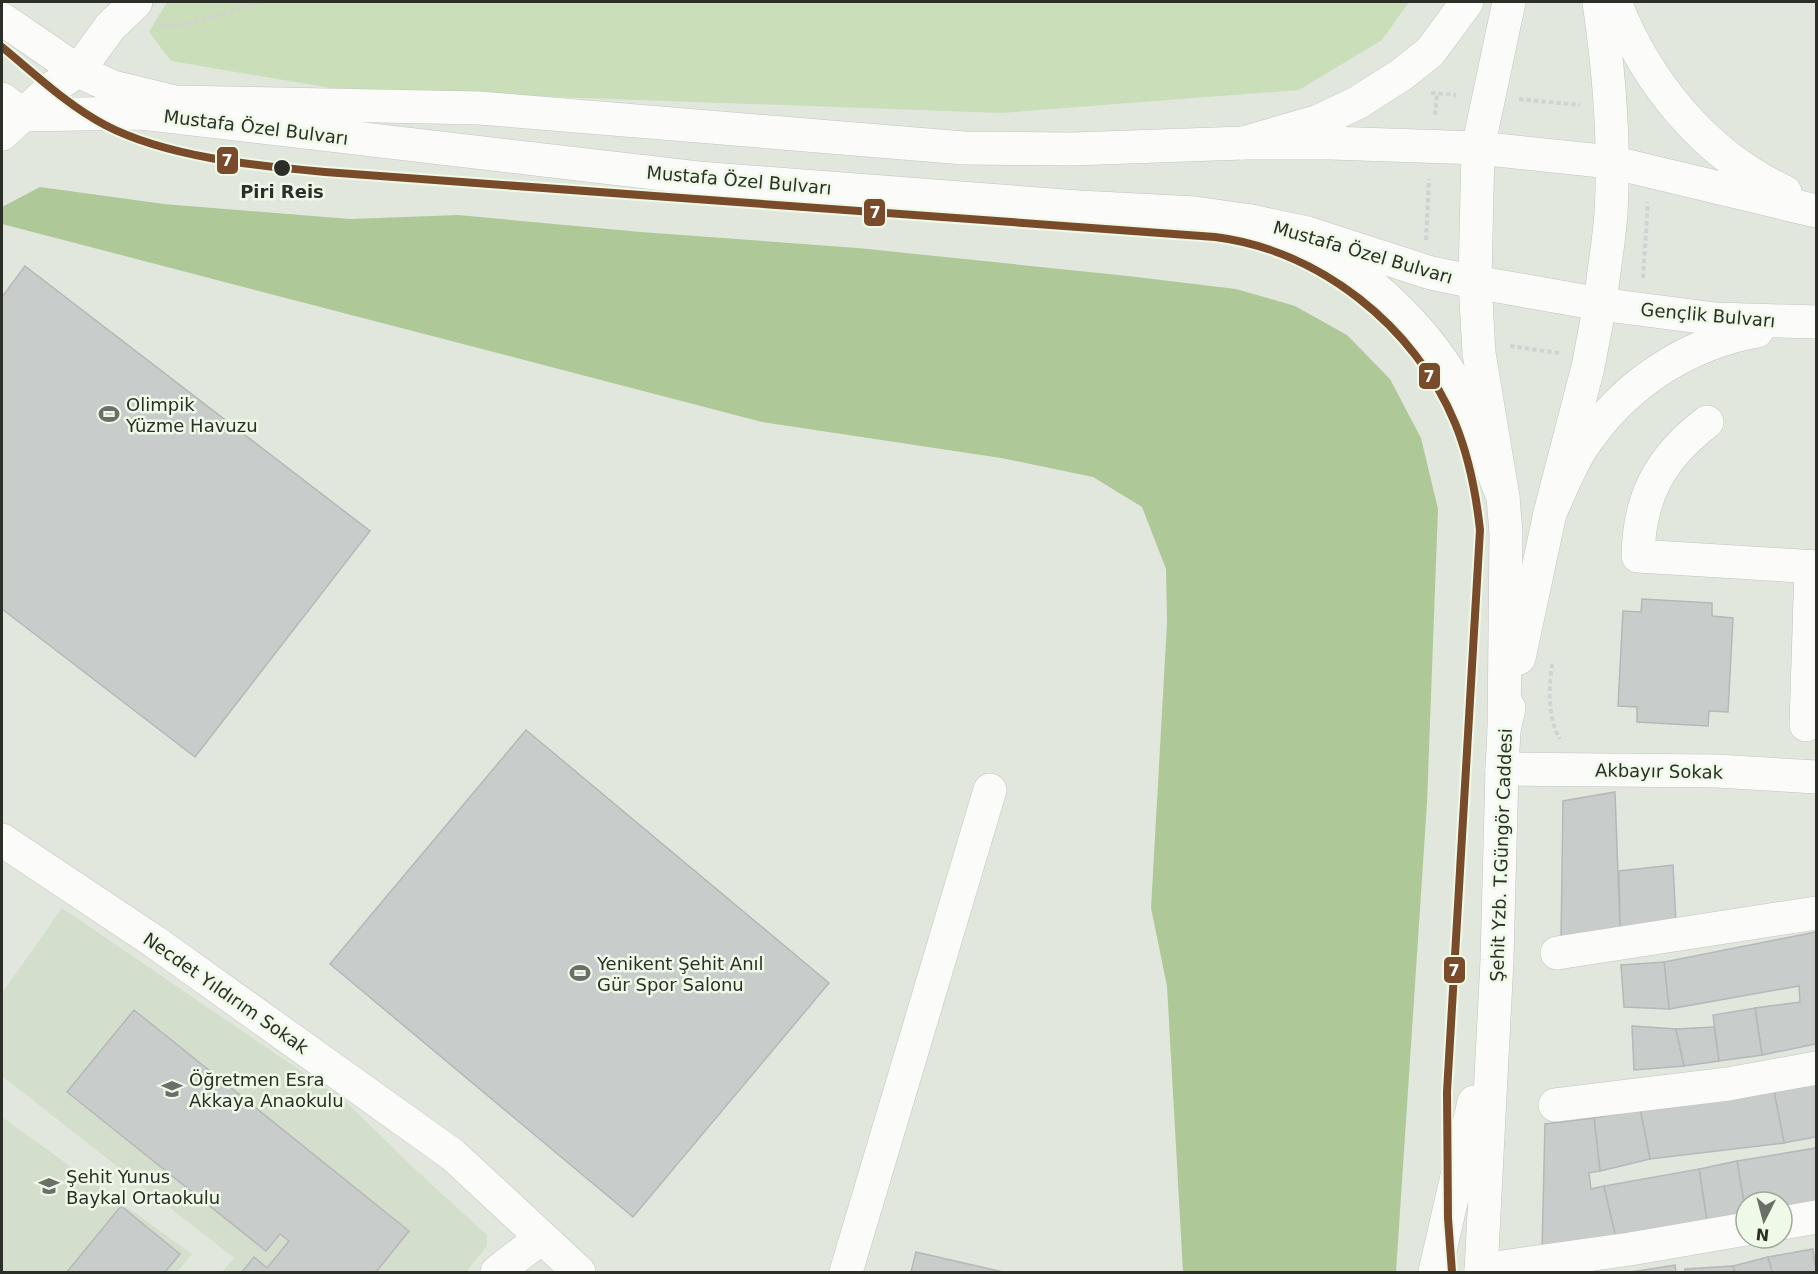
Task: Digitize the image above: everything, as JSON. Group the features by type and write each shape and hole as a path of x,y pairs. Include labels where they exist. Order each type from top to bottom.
{"main road":[{"path":"8,116 78,71 110,27 136,2"},
{"path":"1243,143 1319,121 1357,103 1401,75 1430,52 1467,2"},
{"path":"1504,730 1506,533 1503,497 1479,352 1475,282 1478,148 1509,2"},
{"name":"Şehit Yzb. T.Güngör Caddesi","path":"1481,1271 1494,1019 1504,730 1550,513 1588,367 1600,304 1611,213 1609,89 1599,2"},
{"path":"1615,2 1646,67 1670,100 1705,137 1738,165 1772,186 1816,206"},
{"path":"2,19 78,71 113,87 175,102 479,108 964,148 1073,149 1243,143 1330,143 1478,148 1611,162 1816,211"},
{"name":"Mustafa Özel Bulvarı","path":"8,116 141,113 698,178 1079,207 1195,213 1251,221 1307,233 1431,273 1600,304"},
{"path":"1251,221 1316,248 1356,274 1409,320 1429,343 1462,395 1503,497"},
{"name":"Gençlik Bulvarı","path":"1600,304 1715,319 1807,322"},
{"path":"1550,513 1589,437 1612,409 1647,377 1698,348 1731,336 1807,322"},
{"path":"1707,422 1688,436 1671,454 1647,495 1642,515 1638,556 1814,567 1806,725"},
{"name":"Akbayır Sokak","path":"1502,769 1717,771 1816,777"},
{"path":"846,1272 990,790"},
{"name":"Necdet Yıldırım Sokak","path":"2,840 155,942 453,1155 579,1272"},
{"path":"1557,953 1816,913"},
{"path":"1435,1272 1494,1019"},
{"path":"1555,1105 1728,1084 1816,1068"},
{"path":"1794,1221 1816,1217"},
{"path":"1481,1271 1734,1231"},
{"path":"497,1272 542,1238"}],"path":[{"path":"110,27 183,25 261,2"},
{"path":"1429,93 1458,95"},
{"path":"1435,116 1437,93"},
{"path":"1517,99 1591,106"},
{"path":"1426,242 1430,174"},
{"path":"1643,285 1648,200"},
{"path":"1499,345 1569,354"}],"shaded area":[{"name":"Öğretmen Esra Akkaya Anaokulu","path":"62,908 345,1101 487,1235 487,1246 466,1272 222,1272 234,1258 2,1076 2,993"},
{"name":"Şehit Yunus Baykal Ortaokulu","path":"2,1117 192,1254 177,1272 2,1272"}],"green space":[{"path":"167,2 1409,2 1382,40 1299,90 1001,113 336,89 171,61 149,32"},
{"path":"40,187 164,204 350,219 458,215 641,232 858,248 1128,276 1236,289 1295,306 1347,335 1390,379 1421,438 1438,509 1427,803 1396,1272 1183,1272 1167,986 1151,908 1167,623 1166,569 1142,507 1093,477 1001,458 762,422 2,224 2,207"}],"building":[{"name":"Olimpik Yüzme Havuzu","path":"25,266 370,531 195,757 2,609 2,297"},
{"path":"1642,599 1712,603 1712,616 1733,618 1728,712 1709,711 1708,726 1637,722 1637,707 1618,706 1623,611 1641,612"},
{"name":"Yenikent Şehit Anıl Gür Spor Salonu","path":"526,730 829,983 633,1217 330,964"},
{"path":"1615,792 1620,928 1561,939 1563,801"},
{"path":"1673,865 1676,924 1620,928 1619,871"},
{"path":"1816,932 1816,1044 1762,1055 1755,1008 1800,1002 1799,986 1669,1009 1664,962"},
{"path":"1664,962 1669,1009 1624,1007 1621,965"},
{"path":"1755,1008 1762,1055 1719,1061 1713,1015"},
{"path":"134,1010 409,1231 376,1272 242,1272 254,1257 267,1268 289,1241 280,1234 266,1251 67,1092"},
{"path":"1632,1026 1676,1029 1684,1066 1634,1070"},
{"path":"1714,1027 1719,1061 1684,1066 1676,1029"},
{"path":"1816,1082 1816,1137 1784,1143 1774,1091"},
{"path":"1774,1091 1784,1143 1650,1159 1640,1109"},
{"path":"1640,1109 1650,1159 1600,1171 1594,1118"},
{"path":"1594,1118 1600,1171 1589,1173 1591,1189 1604,1186 1616,1238 1542,1250 1545,1124"},
{"path":"1816,1148 1816,1204 1794,1207 1794,1190 1742,1190 1737,1161"},
{"path":"1737,1161 1742,1190 1734,1190 1734,1217 1707,1221 1699,1169"},
{"path":"1699,1169 1707,1221 1616,1238 1604,1186"},
{"path":"121,1206 180,1254 165,1272 67,1272"},
{"path":"1813,1249 1816,1272 1772,1272 1768,1257"},
{"path":"916,1252 1003,1272 911,1272"},
{"path":"1768,1257 1772,1272 1735,1272 1733,1266"},
{"path":"1675,1265 1676,1272 1631,1272"},
{"path":"1733,1266 1734,1272 1685,1272 1685,1269"}],"transit line":[{"name":"7","path":"2,47 64,99 105,125 155,145 212,158 270,167 325,172 1215,237 1254,245 1291,258 1326,276 1359,298 1389,325 1415,355 1437,388 1455,423 1468,462 1480,530 1447,1092 1448,1218 1452,1272"}],"place":[{"name":"Piri Reis","path":"282,168"},
{"name":"Olimpik Yüzme Havuzu","path":"109,414"},
{"name":"Yenikent Şehit Anıl Gür Spor Salonu","path":"580,973"},
{"name":"Öğretmen Esra Akkaya Anaokulu","path":"172,1089"},
{"name":"Şehit Yunus Baykal Ortaokulu","path":"49,1186"}]}
